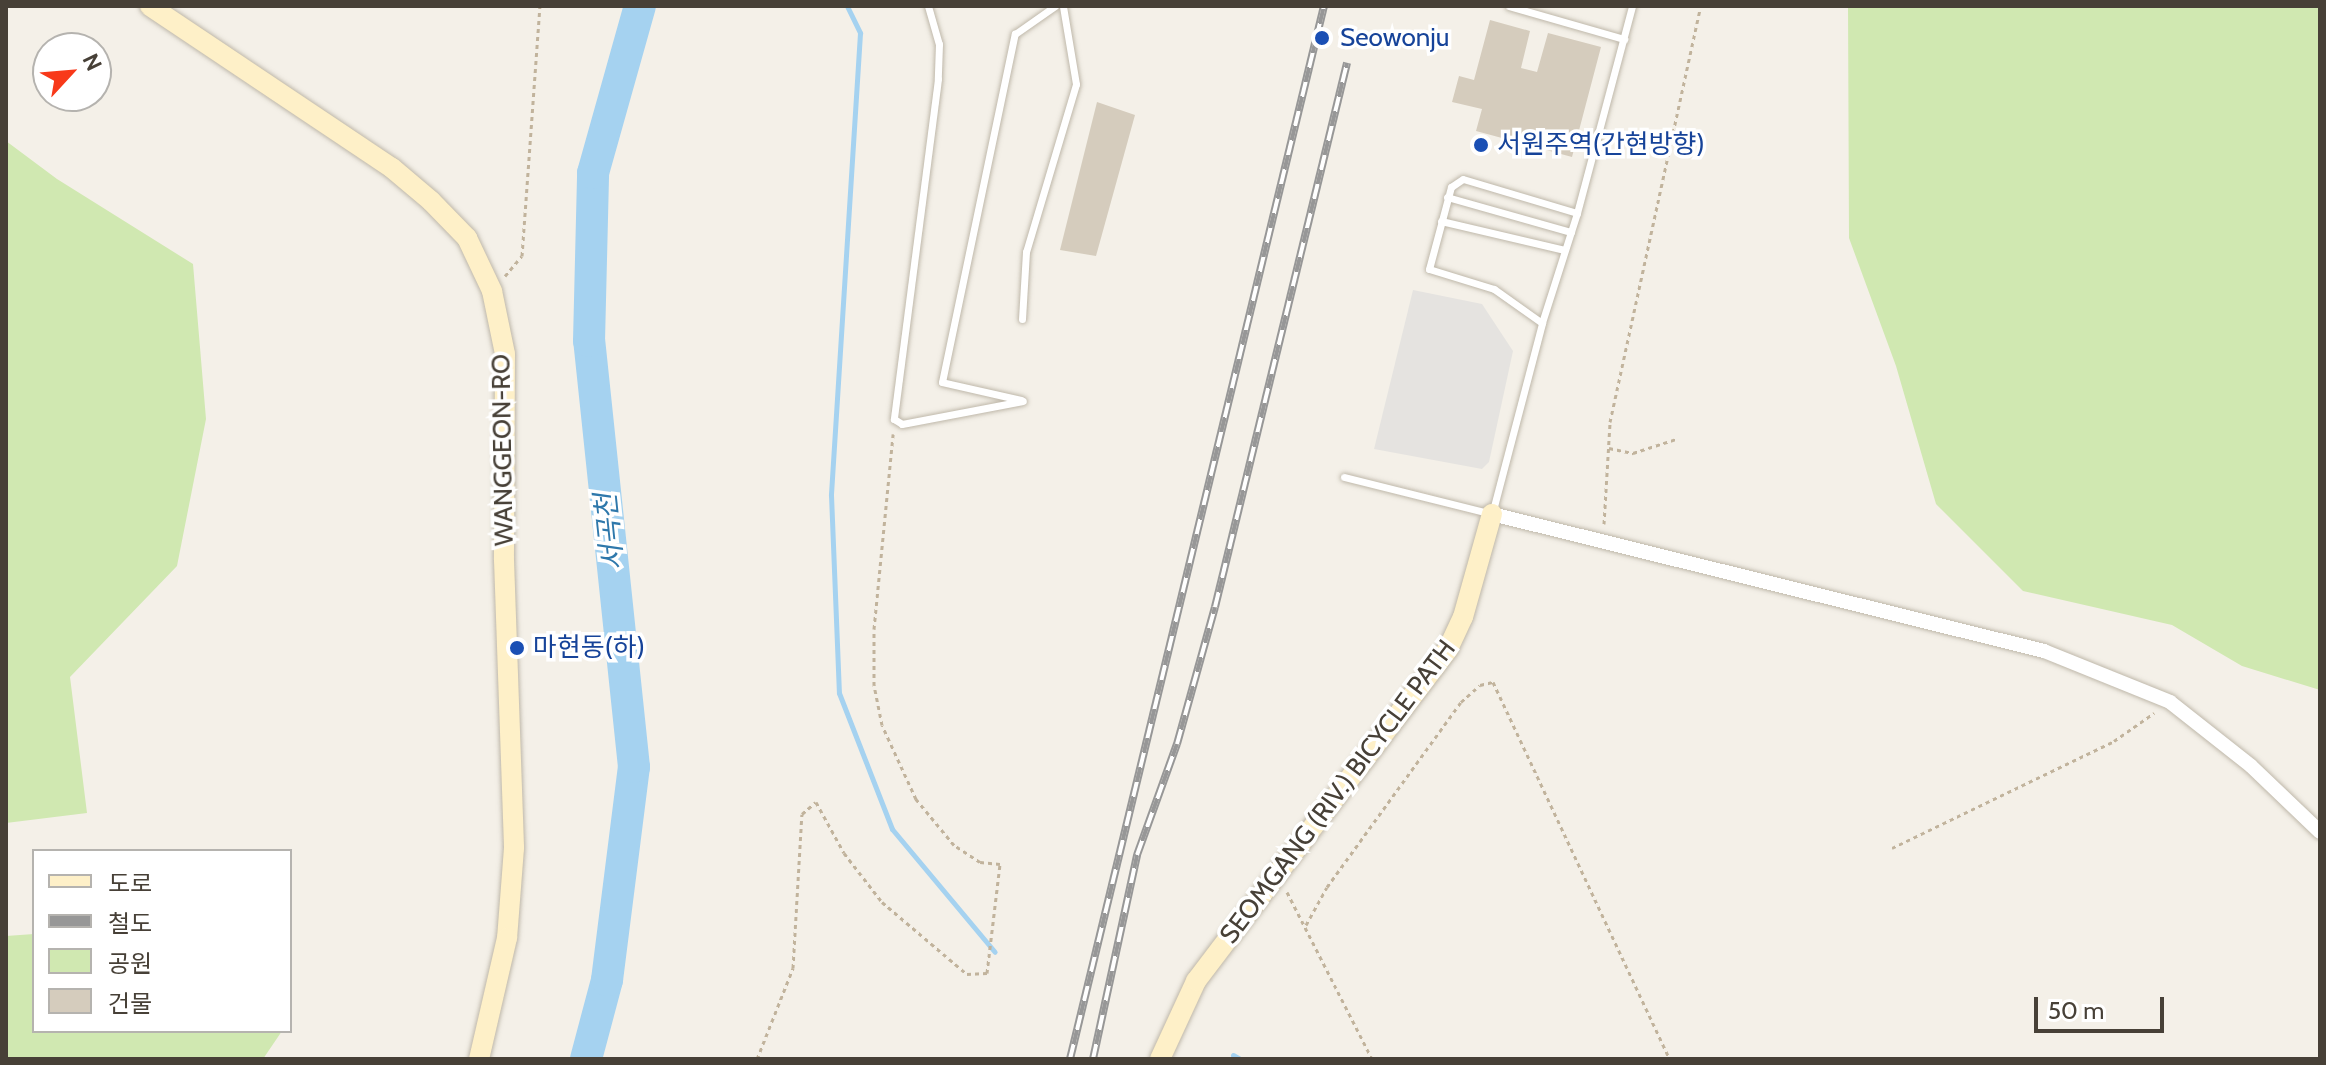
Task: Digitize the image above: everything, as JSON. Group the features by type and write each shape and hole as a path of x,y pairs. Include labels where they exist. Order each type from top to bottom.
{"street":[{"name":"WANGGEON-RO","path":"150,6 392,168 431,201 467,238 492,291 505,354 504,560 514,848 507,938 479,1059"},
{"path":"1492,514 2044,651 2170,702 2251,766 2320,832"},
{"name":"SEOMGANG (RIV.) BICYCLE PATH","path":"1160,1059 1196,981 1448,649 1463,617 1492,514"}],"lane":[{"path":"928,6 939,44 938,79 894,419 902,424 1023,401 942,382 1015,34 1055,6"},
{"path":"1022,319 1026,252 1076,84 1063,6"},
{"path":"1509,6 1624,39"},
{"path":"1344,477 1492,514 1542,323 1577,213 1632,6"},
{"path":"1542,323 1494,289 1429,269 1447,197 1454,182 1463,179 1577,213"},
{"path":"1447,197 1571,232"},
{"path":"1441,221 1565,250"}],"path":[{"path":"492,291 522,256 540,6"},
{"path":"1602,543 1609,448 1701,6"},
{"path":"757,1059 793,968 802,814 816,802 844,853 882,902 967,974 987,973 996,872 1000,864 980,862 954,845 916,799 882,725 874,685 874,629 894,419"},
{"path":"1609,448 1633,453 1676,439"},
{"path":"1306,925 1327,887 1461,702 1480,685 1493,682 1670,1059"},
{"path":"1892,848 2114,741 2170,702"},
{"path":"1271,883 1290,894 1372,1059"}],"green space":[{"path":"1848,6 2320,6 2320,690 2242,666 2172,625 2023,591 1936,504 1896,366 1849,238"},
{"path":"6,141 57,179 193,264 206,419 177,566 70,677 87,813 6,823"},
{"path":"32,934 32,1033 281,1033 263,1059 6,1059 6,936"}],"shaded area":[{"path":"1413,290 1482,304 1513,351 1489,462 1482,469 1374,449"}],"building":[{"path":"1490,20 1530,31 1521,68 1537,72 1548,33 1601,47 1572,157 1476,131 1482,109 1452,102 1459,76 1474,80"},
{"path":"1097,102 1135,115 1096,256 1060,250"}],"waterway":[{"name":"서곡천","path":"586,1059 607,980 634,767 589,341 593,173 640,6"},
{"path":"847,6 860,33 831,495 839,693 892,829 995,952"},
{"path":"1233,1055 1240,1059"}],"railway":[{"path":"1070,1059 1324,6"},
{"path":"1093,1059 1137,855 1177,744 1215,607 1347,63"}],"place":[{"name":"Seowonju","path":"1322,38"},
{"name":"서원주역(간현방향)","path":"1481,145"},
{"name":"마현동(하)","path":"517,648"}]}
